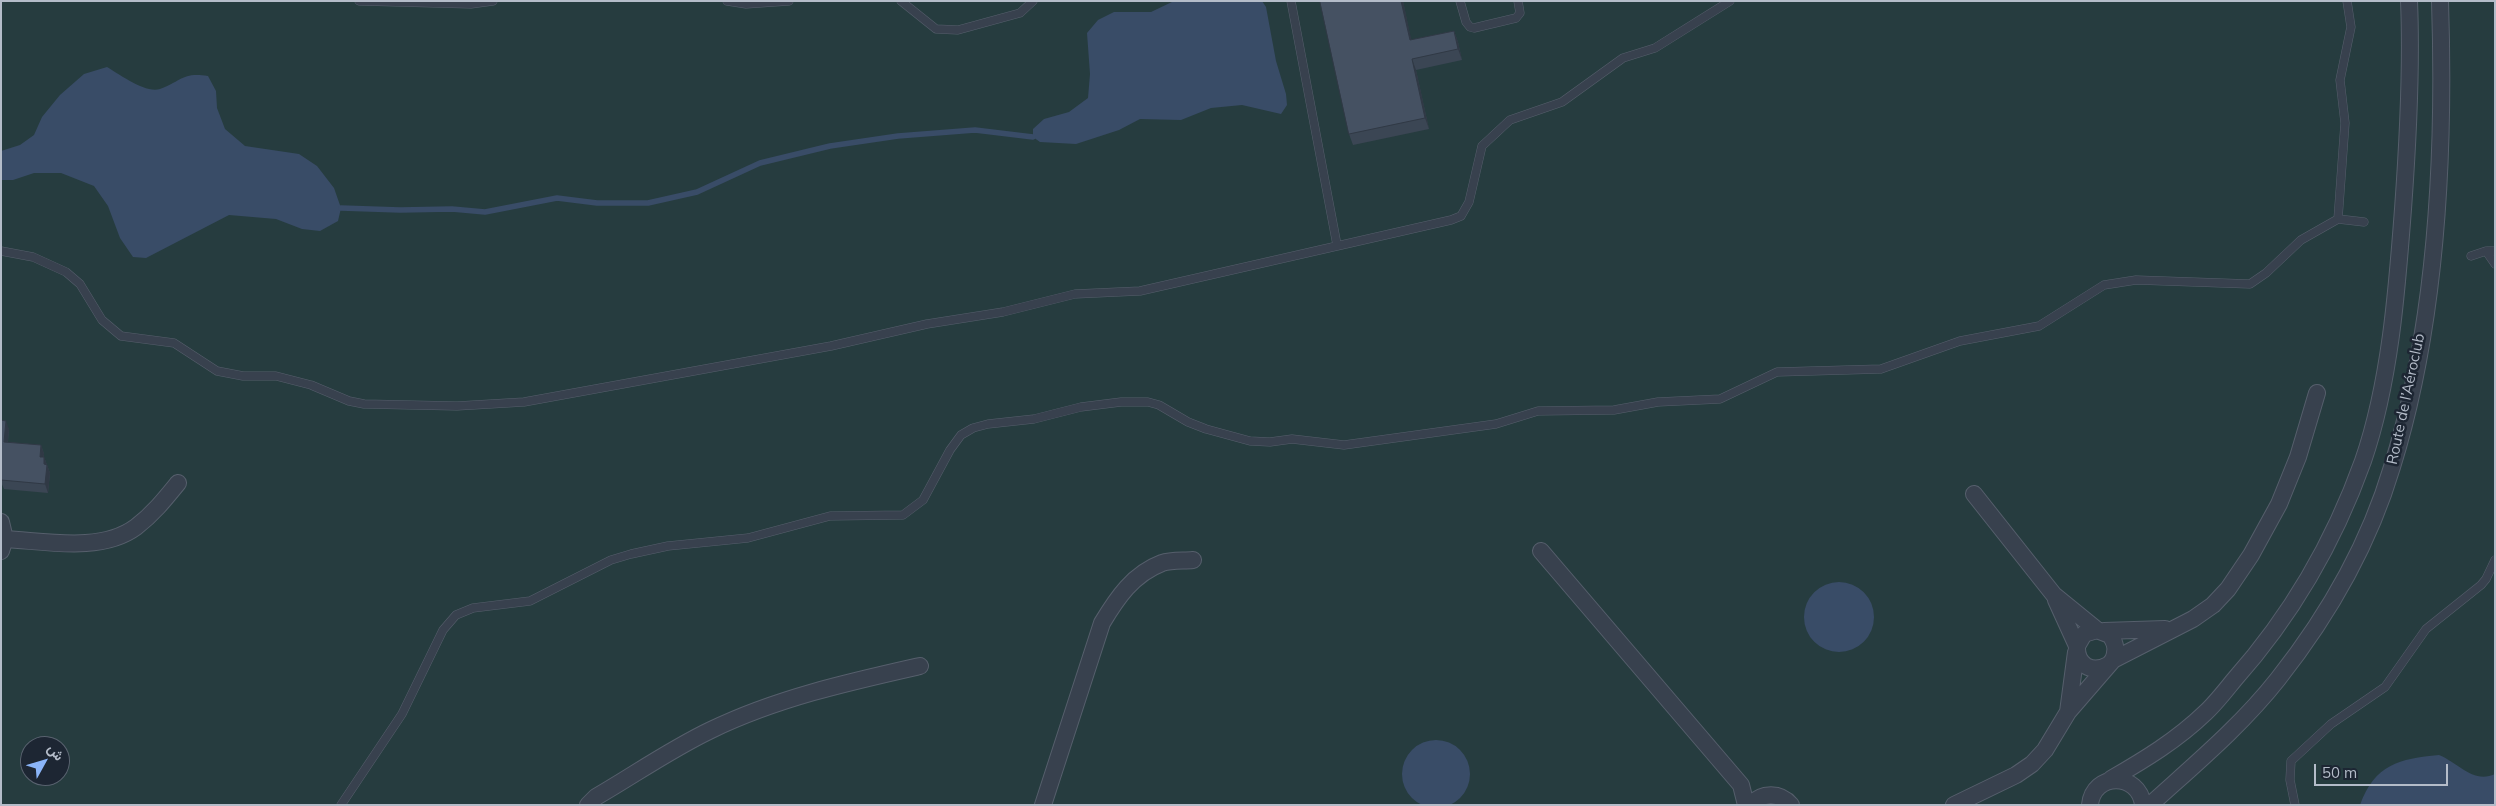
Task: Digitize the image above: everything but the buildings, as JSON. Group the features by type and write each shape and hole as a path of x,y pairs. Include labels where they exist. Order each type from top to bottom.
{"street":[{"name":"Route de l’Aéroclub","path":"2091,799 2097,787 2158,751 2206,713 2253,659 2300,594 2337,523 2363,460 2383,383 2397,276 2405,178 2411,42 2409,1"},
{"name":"Route de l’Aéroclub","path":"2150,805 2224,738 2277,680 2326,612 2364,538 2392,468 2411,392 2427,300 2434,235 2438,178 2440,1"},
{"path":"2054,596 2079,659 2089,668 2096,670 2193,618 2213,605 2228,589 2251,554 2279,504 2298,456 2317,393"},
{"path":"1,522 3,545 80,543 110,539 134,528 156,510 178,483"},
{"path":"1954,805 2016,775 2032,764 2045,750 2068,712 2111,663 2116,647 2110,635 2100,631 2054,596 1974,494"},
{"path":"1541,551 1741,785 1746,805"},
{"path":"1043,805 1102,623 1116,599 1137,577 1163,563 1193,560"},
{"path":"2068,712 2076,649 2084,634 2100,631 2170,629"},
{"path":"588,805 596,797 711,730 800,697 844,684 920,666"},
{"path":"2111,780 2128,782 2136,787 2141,794 2143,805"},
{"path":"1741,785 1766,795 1781,796 1791,805"},
{"path":"1750,805 1766,795"},
{"path":"2079,805 2091,799"}],"lane":[{"path":"360,1 461,4 493,1"},
{"path":"727,1 746,4 789,1"},
{"path":"901,1 936,29 958,30 1020,13 1033,1"},
{"path":"1292,1 1337,245"},
{"path":"1460,1 1466,22 1470,27 1474,28 1516,18 1520,13 1518,1"},
{"path":"1,251 33,257 66,272 80,284 102,320 121,336 174,344 217,371 243,376 276,376 311,385 349,401 364,404 457,406 524,402 832,346 926,324 1003,312 1075,294 1140,291 1432,225 1461,216 1469,202 1482,146 1510,120 1562,102 1623,58 1655,48 1730,1"},
{"path":"2338,220 2345,123 2340,80 2351,26 2347,1"},
{"path":"341,805 402,714 443,630 456,616 473,608 530,601 611,560 631,554 668,546 748,538 830,516 903,515 923,500 950,450 961,435 973,428 988,424 1034,419 1081,407 1121,402 1148,402 1159,405 1188,422 1206,429 1250,441 1270,442 1292,439 1344,445 1496,424 1538,411 1614,410 1658,402 1720,399 1777,372 1881,369 1960,341 2039,326 2104,286 2136,280 2250,284 2266,273 2301,240 2338,220 2364,222"},
{"path":"2471,256 2491,251 2495,264"},
{"path":"2295,805 2290,780 2291,761 2331,724 2385,688 2426,629 2481,585 2495,560"}],"green space":[{"path":"1,1 2495,1 2495,805 1,805"}],"water":[{"path":"1174,1 1262,1 1266,7 1276,61 1286,94 1287,105 1281,114 1242,105 1211,108 1181,120 1140,119 1119,130 1076,144 1040,142 1033,137 1033,129 1044,119 1069,112 1088,98 1090,74 1087,33 1098,20 1114,12 1151,12"},
{"path":"107,67 133,83 154,90 187,76 208,76 216,91 217,108 225,129 245,146 299,154 317,166 334,188 341,208 338,221 320,231 302,229 276,219 229,215 146,258 133,257 120,238 108,206 94,186 61,173 34,173 13,180 1,180 1,151 20,145 34,135 42,117 60,95 84,74"},
{"path":"1839,582 1852,585 1864,592 1871,604 1874,617 1871,630 1864,642 1852,649 1839,652 1826,649 1814,642 1807,630 1804,617 1807,604 1814,592 1826,585"},
{"path":"1436,740 1449,743 1460,750 1467,761 1470,774 1467,787 1460,798 1449,805 1436,808 1423,805 1412,798 1405,787 1402,774 1405,761 1412,750 1423,743"},
{"path":"2439,755 2473,774 2487,776 2495,774 2495,805 2360,805 2373,780 2390,766 2412,759"}],"waterway":[{"path":"341,208 452,209 485,212 557,198 597,203 648,203 697,192 760,163 830,146 898,136 975,130 1033,137"}]}
